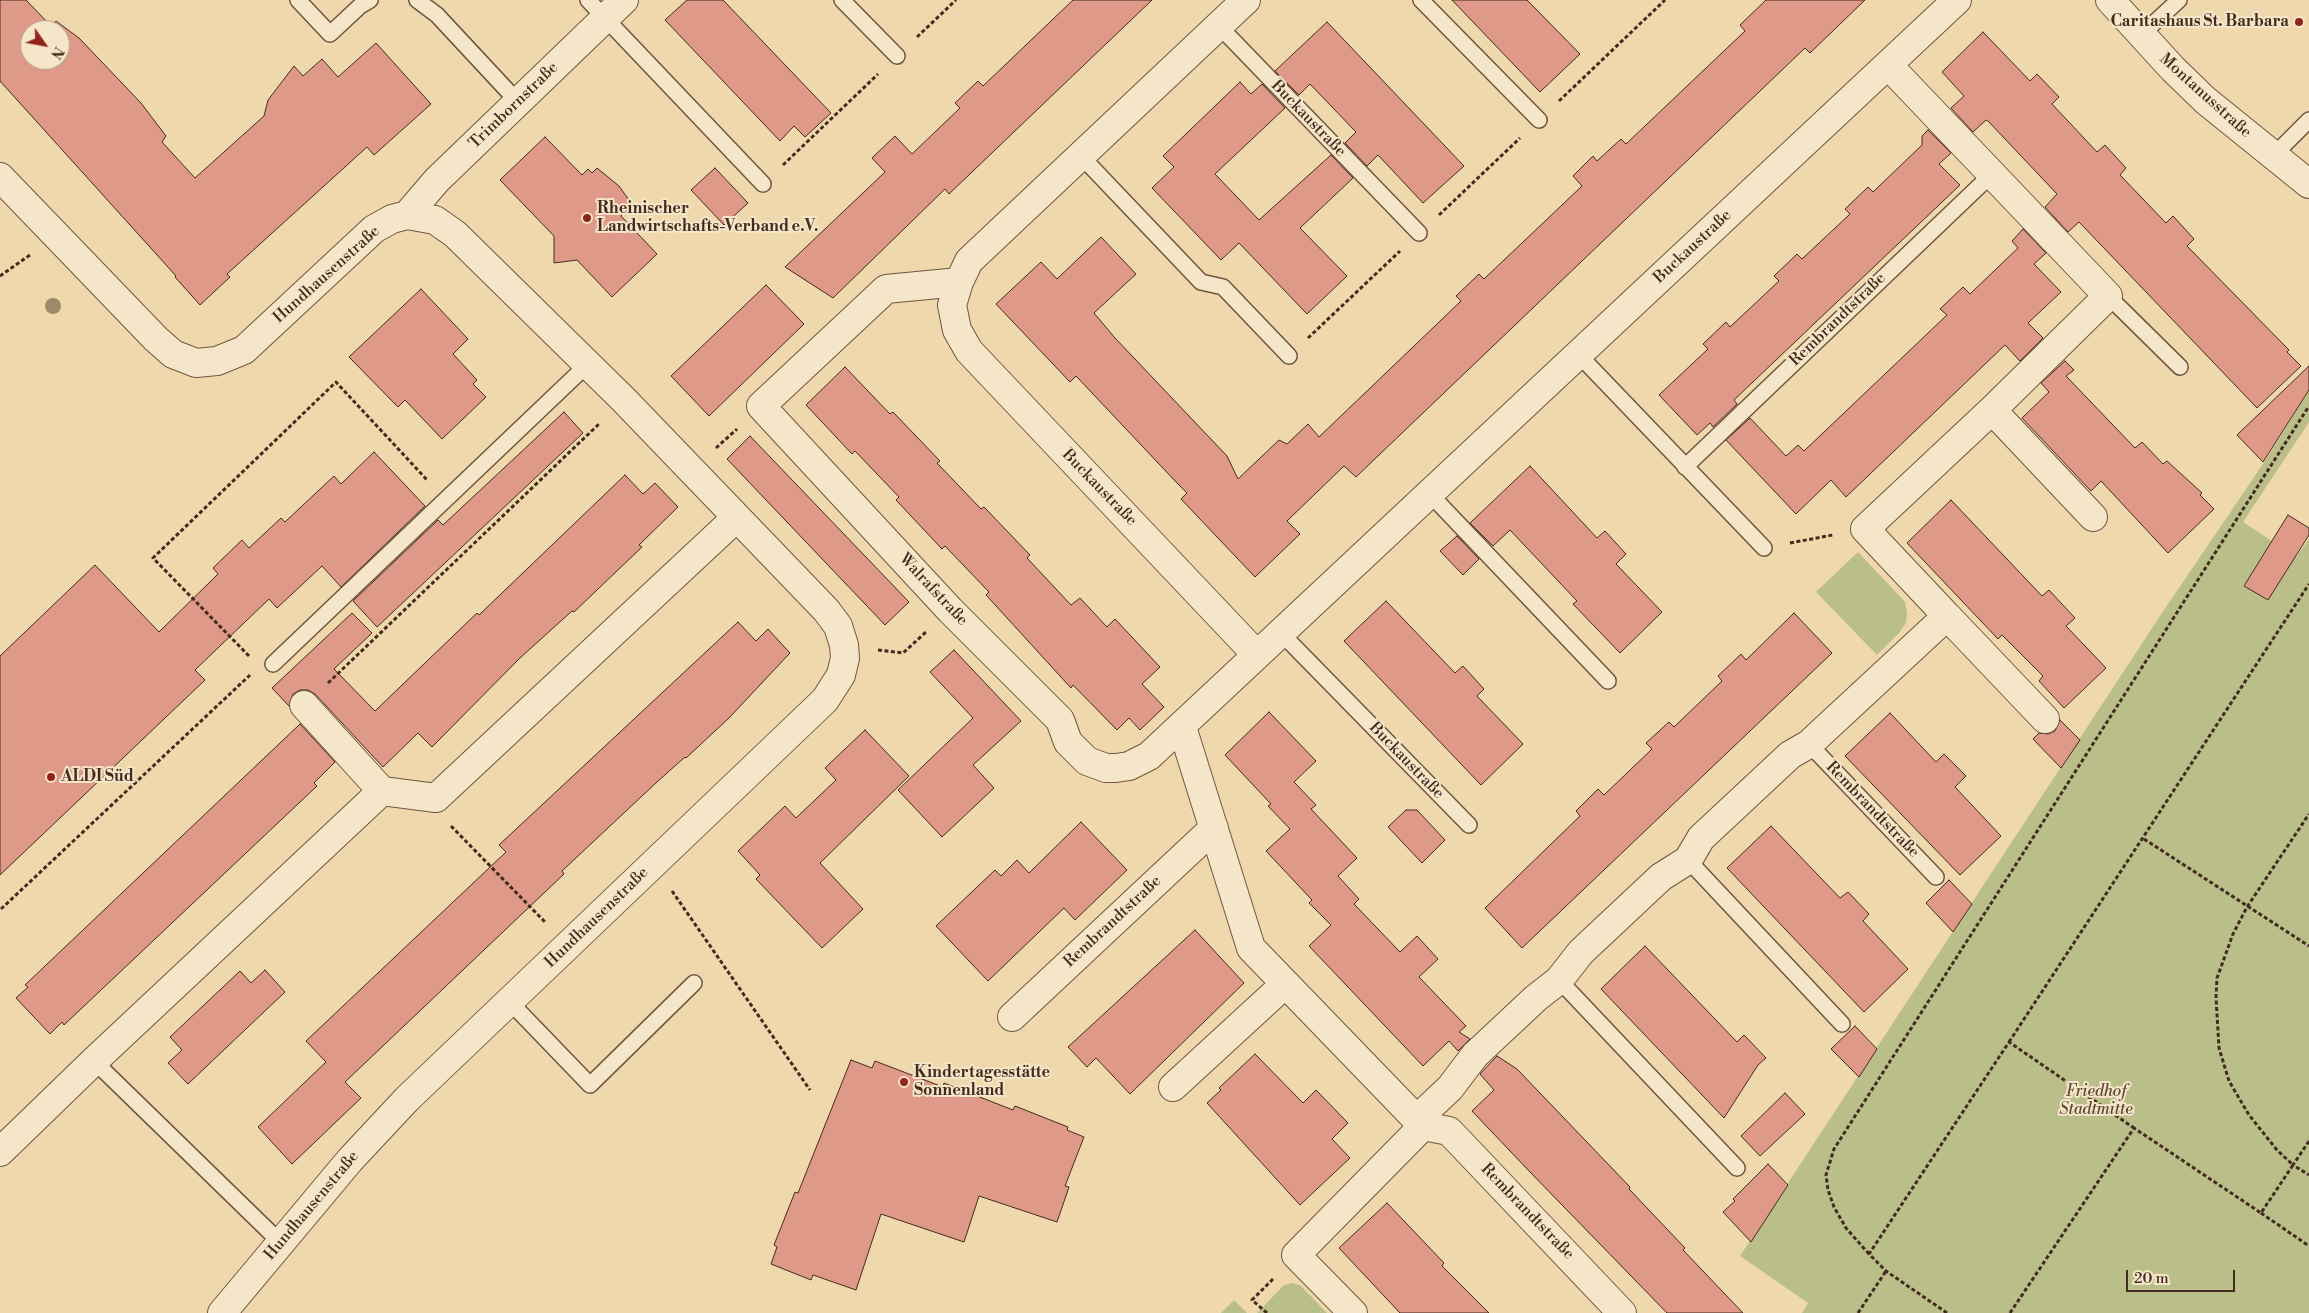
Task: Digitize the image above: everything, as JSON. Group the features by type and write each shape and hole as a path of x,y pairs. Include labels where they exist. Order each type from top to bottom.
{"street":[{"name":"Buckaustraße","path":"1246,0 1082,157 969,261 959,282 952,305 957,330 969,351 1257,655 1957,0"},
{"name":"Montanusstraße","path":"2110,0 2141,35 2205,100 2309,184"},
{"name":"Trimbornstraße","path":"407,215 438,180 518,102 606,6"},
{"path":"1888,65 2108,296 1992,410 1865,529 2045,719"},
{"name":"Hundhausenstraße","path":"0,177 156,339 173,354 196,363 217,361 244,350 374,229 407,215 435,220 455,234 624,400 826,610 838,626 844,645 845,658 842,675 830,694 378,1129 222,1313"},
{"path":"761,406 886,289 959,282"},
{"name":"Walrafstraße","path":"761,406 950,610 1060,720 1068,742 1087,761 1106,768 1129,766 1149,756 1182,727"},
{"path":"1992,410 2093,518"},
{"path":"304,705 382,791 436,798 736,518"},
{"path":"1353,1313 1296,1255 1420,1123 1475,1055 1536,998 1559,980 1581,952 1661,877 1688,860 1701,838 1790,755 1809,744 1947,616"},
{"path":"1257,655 1182,727 1250,948 1420,1123"},
{"path":"0,1152 94,1061 382,791"},
{"name":"Rembrandtstraße","path":"1012,1017 1214,828"},
{"path":"1173,1087 1284,985"},
{"name":"Rembrandtstraße","path":"1420,1123 1449,1131 1622,1313"}],"lane":[{"path":"298,0 330,34 360,6 370,0"},
{"path":"417,0 437,15 518,102"},
{"path":"842,0 897,56"},
{"path":"1421,0 1538,120"},
{"path":"2141,35 2178,0"},
{"path":"606,6 763,184"},
{"name":"Buckaustraße","path":"1219,26 1419,234"},
{"path":"2273,156 2309,120"},
{"path":"1082,157 1201,282 1223,287 1289,356"},
{"name":"Rembrandtstraße","path":"1685,467 1992,174"},
{"path":"2108,296 2180,367"},
{"path":"1578,354 1764,548"},
{"path":"273,664 588,364"},
{"path":"1429,493 1608,681"},
{"name":"Buckaustraße","path":"1281,633 1469,825"},
{"name":"Rembrandtstraße","path":"1809,744 1936,877"},
{"path":"1688,860 1842,1024"},
{"path":"1559,980 1737,1168"},
{"path":"509,1001 590,1085 694,983"},
{"path":"94,1061 281,1243"}],"path":[{"path":"763,184 956,0"},
{"path":"1289,356 1665,0"},
{"path":"273,664 253,661 153,558 336,382 446,499"},
{"path":"304,705 624,400"},
{"path":"691,471 761,406"},
{"path":"1946,1313 1886,1271 1846,1228 1834,1208 1828,1190 1826,1175 1834,1149 2309,406"},
{"path":"1764,548 1865,529"},
{"path":"1869,1254 2144,839 2309,584"},
{"path":"844,645 903,653 950,610"},
{"path":"1,909 250,675 257,682"},
{"path":"436,798 446,821 568,945"},
{"path":"2309,814 2248,906 2233,934 2217,978 2216,1014 2219,1048 2228,1081 2264,1135 2293,1165 2309,1175"},
{"path":"2144,839 2309,946"},
{"path":"654,863 810,1090"},
{"path":"2010,1042 2309,1246"},
{"path":"2010,1313 2134,1128"},
{"path":"2261,1213 2309,1141"},
{"path":"1267,1313 1252,1300 1296,1255"},
{"path":"1858,1313 1886,1271"}],"green space":[{"name":"Friedhof Stadtmitte","path":"2309,391 2309,422 2243,522 2296,557 2309,539 2309,1313 1802,1313 1808,1303 1740,1256 2164,610 2263,464"},
{"path":"1858,552 1905,602 1906,623 1899,633 1877,655 1816,592"},
{"path":"1292,1283 1300,1285 1327,1313 1257,1313 1284,1285"},
{"path":"1234,1300 1247,1313 1221,1313"}],"building":[{"path":"0,0 26,0 45,20 20,20 20,70 70,70 70,31 79,38 141,103 166,136 162,142 195,178 264,116 268,100 294,66 303,76 322,59 338,77 376,43 431,104 374,155 367,147 227,274 230,277 200,305 0,81"},
{"path":"687,0 723,0 831,113 805,137 794,126 780,141 665,20"},
{"path":"1073,0 1152,0 949,194 945,189 833,298 785,267 885,172 872,158 895,136 912,154 960,108 955,103 978,81 983,86"},
{"path":"1452,0 1527,0 1580,54 1540,92"},
{"path":"1766,0 1865,0 1810,53 1805,48 1356,477 1344,466 1287,521 1300,534 1255,577 1181,499 1187,493 1076,376 1070,382 996,304 1041,262 1057,279 1101,237 1136,274 1094,313 1115,338 1227,456 1238,479 1279,440 1287,444 1308,424 1319,437 1461,301 1456,296 1479,274 1484,279 1582,186 1573,176 1593,156 1597,161 1621,139 1626,144 1745,31 1740,25"},
{"path":"1327,22 1464,166 1423,203 1378,155 1367,166 1345,143 1356,132 1310,84 1299,95 1275,71"},
{"path":"1983,32 2030,81 2037,74 2059,97 2052,104 2097,152 2105,145 2126,168 2120,175 2166,223 2173,216 2194,239 2187,246 2289,350 2287,352 2301,366 2257,408 2079,222 2068,232 2045,207 2057,194 1988,121 1986,120 1973,132 1951,108 1964,96 1942,72"},
{"path":"1240,82 1251,94 1262,84 1285,108 1215,174 1259,220 1331,155 1353,178 1300,228 1347,276 1307,314 1239,243 1221,260 1152,188 1174,167 1163,156"},
{"path":"1928,130 1951,153 1939,164 1960,185 1734,400 1737,404 1713,427 1710,423 1697,435 1659,395 1708,349 1703,344 1726,322 1730,327 1779,281 1774,276 1797,254 1802,259 1850,214 1845,209 1868,187 1873,192 1922,145 1922,136"},
{"name":"Rheinischer Landwirtschafts-Verband e.V.","path":"545,137 582,175 588,169 592,173 597,168 619,186 629,200 624,206 627,210 621,216 657,254 612,297 577,260 554,263 554,236 500,180"},
{"path":"715,168 748,203 724,225 691,190"},
{"path":"2023,229 2046,253 2034,264 2061,292 2028,323 2043,338 2020,361 2005,345 1846,497 1831,480 1796,514 1726,440 1750,418 1786,456 1798,445 1804,451 1947,315 1940,309 1963,287 1970,294 2018,248 2012,241"},
{"path":"766,285 804,324 709,416 671,376"},
{"path":"421,289 468,339 453,354 477,380 473,384 486,397 442,439 405,400 398,407 349,357"},
{"path":"2065,361 2074,370 2066,376 2135,448 2142,442 2163,464 2167,461 2202,493 2200,495 2214,509 2168,553 2101,481 2091,491 2022,418 2049,392 2041,383"},
{"path":"2309,366 2309,390 2263,462 2237,435"},
{"path":"845,367 890,414 893,412 940,461 937,463 981,509 984,507 1030,555 1027,558 1071,605 1080,598 1107,627 1115,619 1160,667 1142,684 1164,707 1140,730 1129,718 1117,730 1073,685 1071,688 986,595 989,592 945,546 942,549 896,500 899,497 855,451 852,454 806,405"},
{"path":"564,412 583,433 377,627 353,601 438,520 443,525"},
{"path":"750,436 909,602 885,625 727,459"},
{"path":"374,452 425,506 341,587 322,566 277,608 269,599 195,670 205,680 0,875 0,656 95,565 159,632 218,574 213,568 242,540 249,548 281,518 285,522 334,476 341,484"},
{"path":"1530,466 1597,538 1605,531 1626,554 1616,564 1662,612 1620,653 1573,604 1577,601 1510,530 1493,546 1470,523"},
{"path":"625,475 643,494 655,483 678,507 639,545 642,547 574,612 572,611 520,658 432,747 418,733 383,767 315,694 308,690 300,690 293,694 289,706 272,688 352,613 372,633 334,669 375,711 477,613 479,615"},
{"path":"1951,500 2042,596 2049,590 2075,618 2066,626 2106,668 2064,708 2039,681 2043,676 2002,635 1998,639 1907,543"},
{"path":"2288,515 2309,528 2309,535 2268,600 2244,586"},
{"path":"1457,536 1479,559 1463,575 1440,551"},
{"path":"1386,601 1455,673 1463,666 1484,689 1477,696 1523,744 1481,785 1344,641"},
{"path":"1794,613 1832,653 1522,948 1485,908 1580,816 1576,811 1598,789 1604,795 1652,749 1646,743 1669,722 1674,727 1722,681 1718,676 1741,654 1746,660"},
{"path":"738,622 756,641 768,629 790,653 729,718 562,871 564,874 345,1082 361,1098 292,1164 258,1127 326,1062 306,1041 506,852 499,845"},
{"path":"954,650 1021,721 973,765 994,788 942,837 898,790 973,718 930,672"},
{"path":"1269,712 1316,761 1294,782 1316,805 1311,809 1357,858 1338,876 1359,899 1354,904 1400,952 1417,936 1438,959 1419,977 1466,1026 1459,1032 1470,1039 1458,1051 1449,1041 1423,1066 1309,946 1331,925 1309,903 1312,900 1266,851 1290,829 1268,806 1271,804 1225,755"},
{"path":"1890,713 1936,762 1944,754 1966,776 1955,787 2001,836 1960,875 1845,756"},
{"path":"2060,720 2080,740 2061,768 2033,739 2039,733 2048,734 2055,731"},
{"path":"300,724 335,762 314,783 317,786 64,1025 62,1022 50,1034 16,998 28,987 25,985"},
{"path":"865,730 909,776 820,863 863,909 822,948 756,879 760,875 738,851 785,806 796,818 836,780 825,768"},
{"path":"1406,810 1417,810 1445,840 1422,863 1388,827"},
{"path":"1081,822 1127,870 1075,920 1064,908 988,981 936,926 995,870 1001,876 1017,860 1029,873"},
{"path":"1771,826 1840,898 1848,892 1869,914 1863,921 1908,969 1864,1012 1727,868"},
{"path":"1949,880 1972,904 1953,932 1926,903"},
{"path":"1195,930 1244,983 1130,1094 1096,1058 1087,1067 1068,1047"},
{"path":"1645,946 1737,1042 1744,1035 1766,1058 1758,1065 1724,1118 1601,989"},
{"path":"265,970 285,992 188,1084 168,1063 182,1050 170,1037 240,971 251,983"},
{"path":"1855,1026 1877,1049 1859,1077 1831,1049"},
{"path":"1255,1054 1303,1103 1316,1090 1348,1123 1332,1139 1350,1158 1300,1205 1207,1103 1221,1090 1219,1088"},
{"path":"1497,1056 1517,1069 1630,1187 1629,1189 1685,1248 1683,1250 1743,1313 1667,1313 1529,1171 1472,1111 1494,1090 1480,1074"},
{"path":"851,1060 872,1068 875,1061 943,1087 944,1083 1013,1110 1015,1106 1068,1127 1067,1130 1084,1137 1065,1186 1069,1187 1057,1222 979,1196 964,1242 881,1214 856,1290 813,1275 811,1280 771,1264 777,1247 774,1245 795,1192 798,1193"},
{"path":"1785,1093 1805,1114 1760,1156 1741,1136"},
{"path":"1768,1164 1788,1185 1751,1242 1723,1212 1735,1201 1733,1199"},
{"path":"1387,1203 1444,1263 1442,1266 1489,1313 1400,1313 1339,1248"}],"place":[{"name":"Caritashaus St. Barbara","path":"2299,22"},
{"name":"Rheinischer Landwirtschafts-Verband e.V.","path":"587,218"},
{"name":"ALDI Süd","path":"51,777"},
{"name":"Kindertagesstätte Sonnenland","path":"904,1082"}]}
